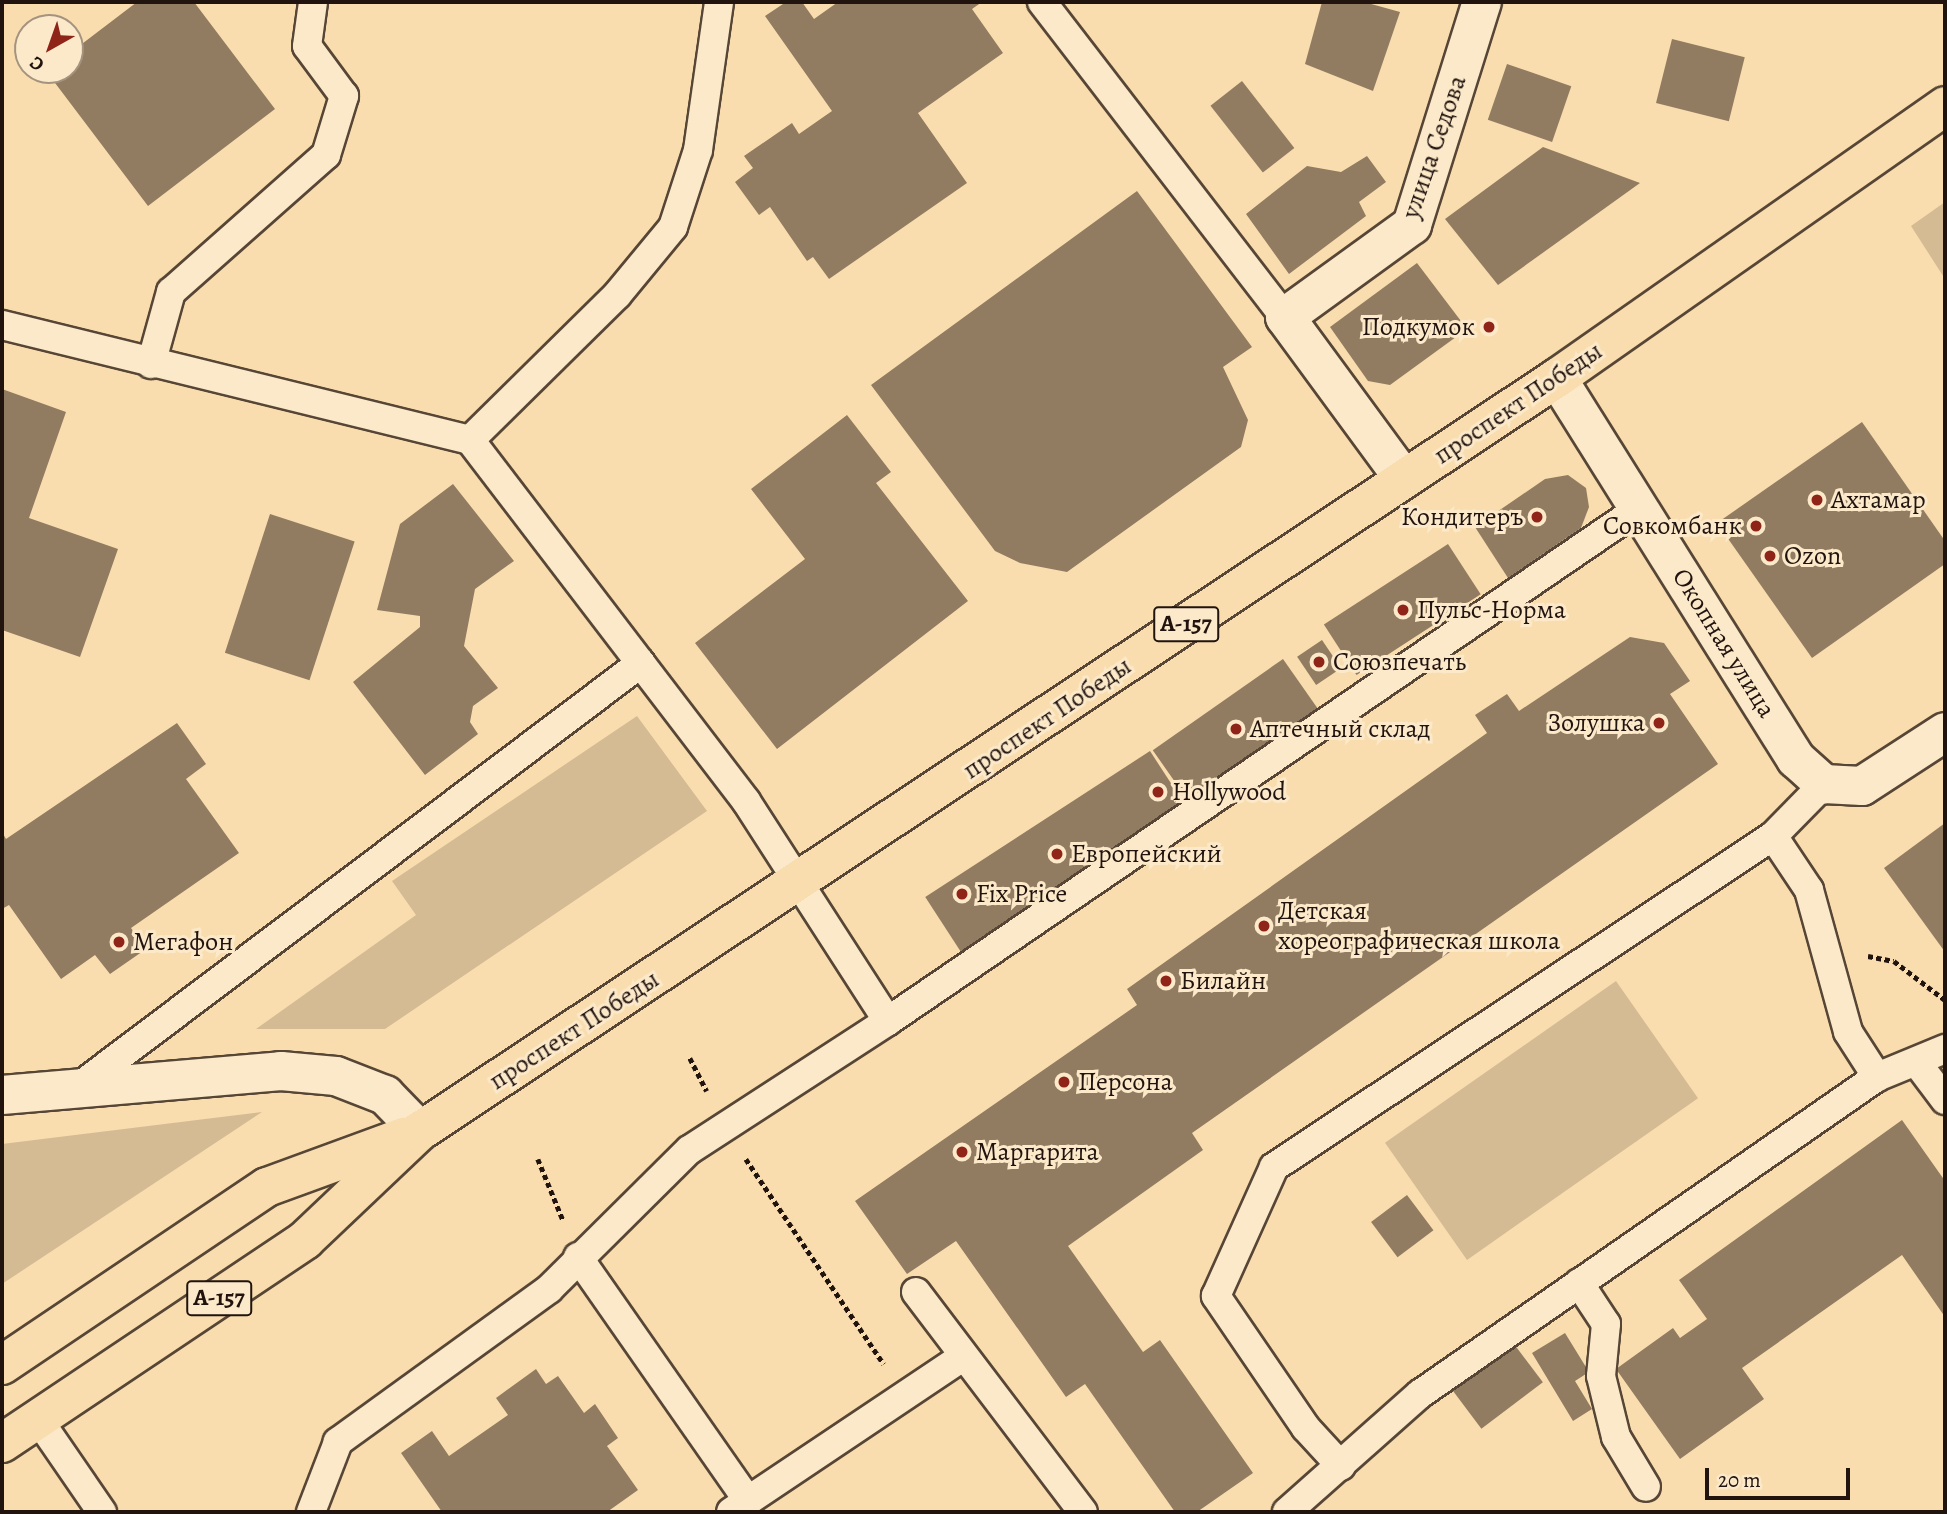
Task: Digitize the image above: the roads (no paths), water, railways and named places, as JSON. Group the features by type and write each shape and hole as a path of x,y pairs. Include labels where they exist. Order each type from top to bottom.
{"main road":[{"name":"проспект Победы","path":"2,1443 305,1240 420,1131 799,883 1557,378 1944,109"},
{"name":"проспект Победы","path":"2,1365 267,1187 420,1131"}],"street":[{"name":"улица Седова","path":"1285,317 1412,225 1482,2"},
{"path":"1285,317 1404,479"},
{"name":"Окопная улица","path":"1557,378 1796,759 1824,784"},
{"path":"1824,784 1862,786 1945,732"},
{"path":"2,1095 281,1071 336,1076 385,1095 420,1131"}],"lane":[{"path":"150,364 171,292 326,155 344,96 307,46 313,2"},
{"path":"470,440 617,295 673,227 698,150 719,2"},
{"path":"1042,2 1285,317"},
{"path":"2,326 470,440 640,663 799,883 888,1021"},
{"path":"311,1512 338,1442 549,1289 689,1150 888,1021 1640,508"},
{"path":"77,1088 640,663"},
{"path":"1341,1466 1306,1428 1216,1297 1274,1167 1773,836 1824,784"},
{"path":"1773,836 1809,890 1848,1032 1877,1077"},
{"path":"1287,1512 1420,1394 1877,1077 1918,1064 1945,1049"},
{"path":"1918,1064 1945,1100"},
{"path":"579,1257 739,1506 904,1394 961,1359"},
{"path":"1579,1283 1606,1324 1601,1376 1616,1437 1646,1487"},
{"path":"916,1292 961,1359 1083,1512"},
{"path":"38,1419 102,1512"}],"place":[{"name":"Подкумок","path":"1489,327"},
{"name":"Ахтамар","path":"1817,500"},
{"name":"Кондитеръ","path":"1537,517"},
{"name":"Совкомбанк","path":"1756,526"},
{"name":"Ozon","path":"1770,556"},
{"name":"Пульс-Норма","path":"1403,610"},
{"name":"Союзпечать","path":"1319,662"},
{"name":"Золушка","path":"1659,723"},
{"name":"Аптечный склад","path":"1236,729"},
{"name":"Hollywood","path":"1158,792"},
{"name":"Европейский","path":"1057,854"},
{"name":"Fix Price","path":"962,894"},
{"name":"Детская хореографическая школа","path":"1264,926"},
{"name":"Мегафон","path":"119,942"},
{"name":"Билайн","path":"1166,981"},
{"name":"Персона","path":"1064,1082"},
{"name":"Маргарита","path":"962,1152"}]}
